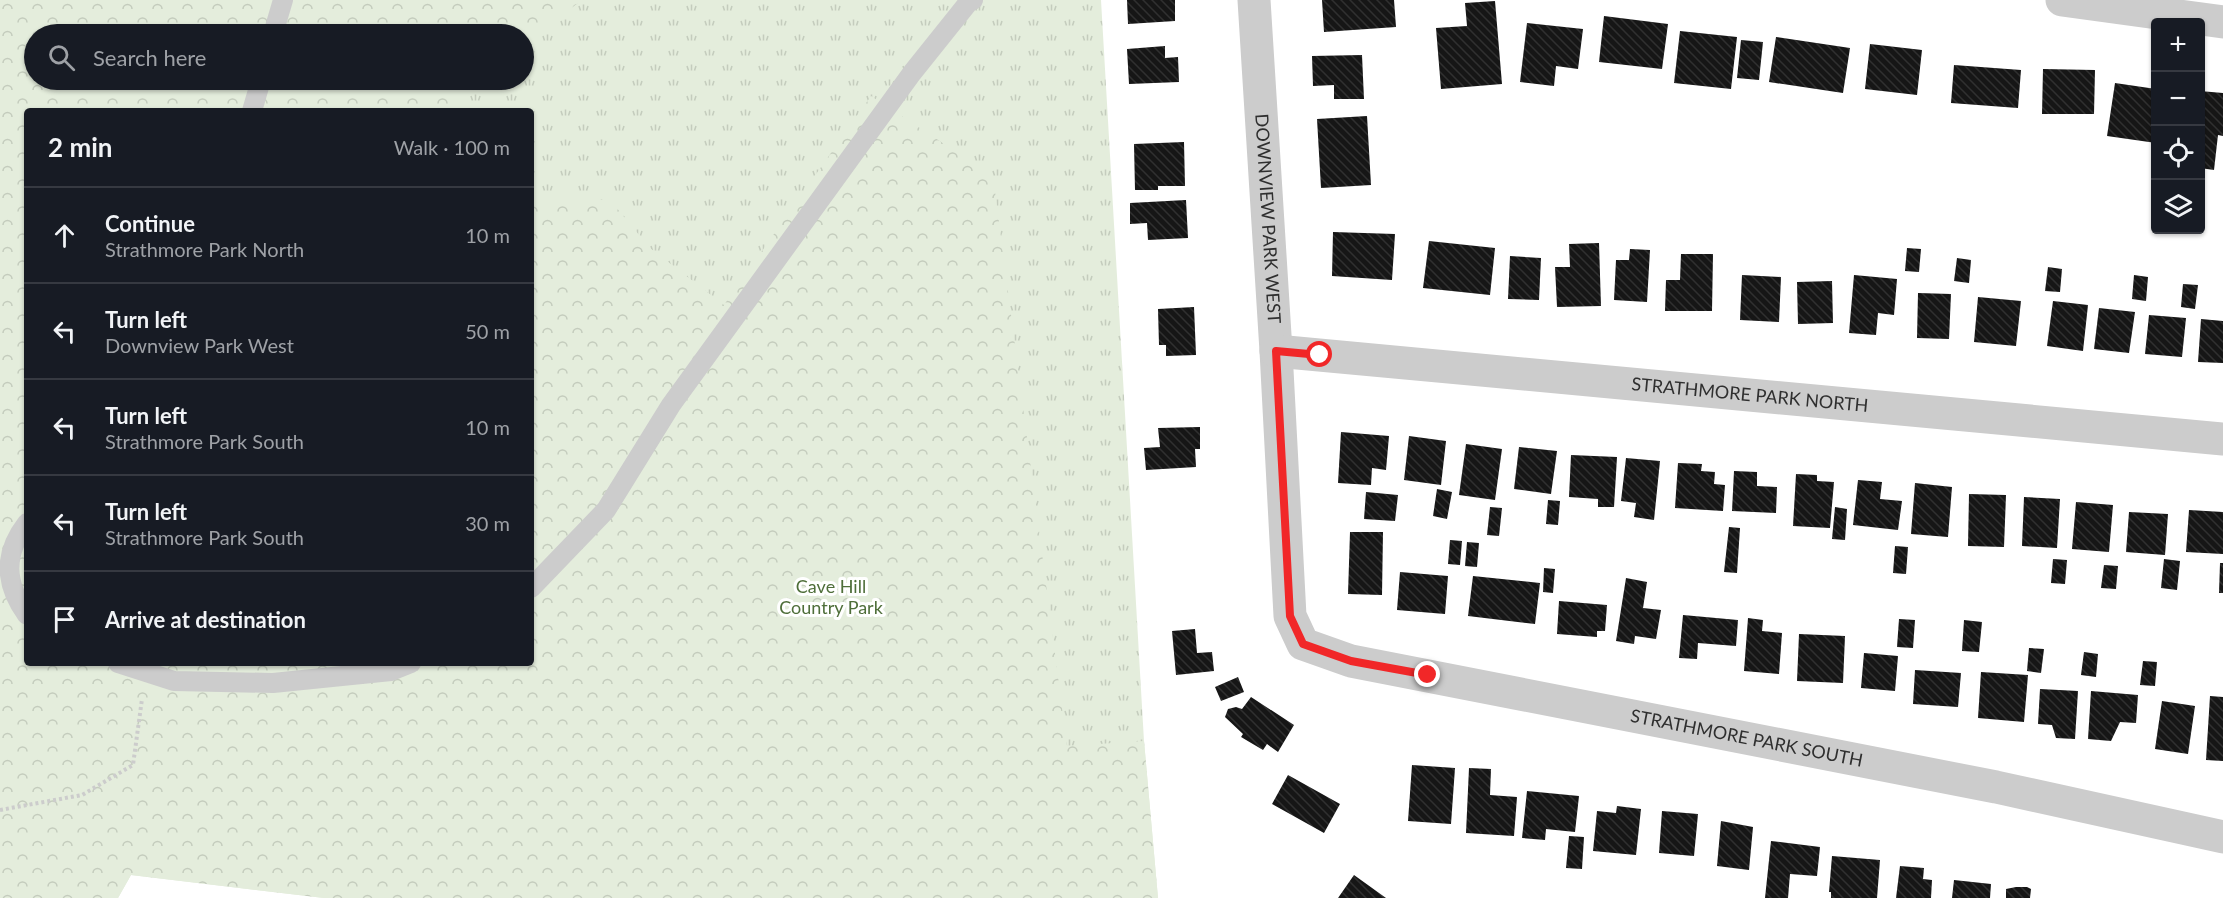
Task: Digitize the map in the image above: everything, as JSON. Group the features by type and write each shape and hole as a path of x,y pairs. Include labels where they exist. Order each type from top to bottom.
{"street":[{"name":"DOWNVIEW PARK WEST","path":"1254,0 1290,616"},
{"path":"2062,0 2223,22"},
{"name":"STRATHMORE PARK NORTH","path":"1276,351 2223,439"},
{"name":"STRATHMORE PARK SOUTH","path":"1290,616 1303,644 1351,661 1996,787 2223,837"}],"lane":[{"path":"276,24 283,0"},
{"path":"534,585 606,510 671,405 912,73 968,3 973,0"},
{"path":"253,108 258,90"},
{"path":"24,527 14,540 9,576 18,602 24,611"},
{"path":"127,666 174,681 273,683 391,671 404,666"}],"path":[{"path":"0,810 82,795 133,765 141,699 174,681"}],"green space":[{"name":"Cave Hill Country Park","path":"0,0 1101,0 1144,741 1158,898 324,898 131,875 118,898 0,898"},
{"name":"Cave Hill Country Park","path":"0,0 582,0 534,36 534,24 24,24 24,90 461,90 453,96 452,108 24,108 24,666 534,666 534,198 610,200 650,248 724,305 871,96 993,176 1067,746 1144,741 1158,898 324,898 131,875 118,898 0,898"}],"building":[{"path":"1127,0 1175,0 1175,21 1128,24"},
{"path":"1322,0 1394,0 1396,27 1324,32"},
{"path":"1495,1 1502,84 1441,89 1436,28 1467,26 1465,3"},
{"path":"1604,16 1668,24 1662,69 1599,62"},
{"path":"1527,23 1583,29 1578,69 1556,66 1554,86 1520,82"},
{"path":"1680,31 1737,37 1731,89 1674,83"},
{"path":"1776,37 1850,48 1843,93 1769,82"},
{"path":"1741,40 1763,42 1759,80 1737,78"},
{"path":"1870,44 1922,50 1917,95 1865,89"},
{"path":"1165,46 1165,58 1178,57 1179,82 1129,84 1127,49"},
{"path":"1362,55 1364,99 1334,99 1334,85 1313,86 1312,56"},
{"path":"1954,65 2021,70 2018,108 1951,103"},
{"path":"2043,69 2095,70 2094,114 2042,114"},
{"path":"2115,83 2151,88 2151,142 2107,136"},
{"path":"2205,91 2223,93 2223,136 2218,135 2214,170 2205,169"},
{"path":"1367,116 1371,185 1321,188 1317,119"},
{"path":"1184,142 1185,186 1158,186 1158,190 1135,190 1134,144"},
{"path":"1186,200 1188,238 1148,240 1147,223 1130,224 1130,203"},
{"path":"1333,232 1395,234 1392,280 1332,276"},
{"path":"1429,241 1495,248 1490,295 1423,288"},
{"path":"1599,243 1601,306 1557,307 1555,267 1570,267 1569,244"},
{"path":"1907,248 1921,249 1919,272 1905,271"},
{"path":"1630,249 1650,250 1647,302 1614,300 1616,260 1629,260"},
{"path":"1681,254 1713,254 1712,311 1665,311 1666,280 1680,280"},
{"path":"1510,256 1541,258 1539,300 1508,299"},
{"path":"1957,258 1971,260 1969,283 1954,281"},
{"path":"2048,267 2062,269 2060,292 2045,291"},
{"path":"1742,275 1781,277 1779,322 1740,320"},
{"path":"1854,275 1897,279 1894,315 1878,313 1876,335 1849,333"},
{"path":"2134,275 2148,277 2146,301 2132,299"},
{"path":"1832,281 1833,323 1798,324 1797,282"},
{"path":"2183,284 2198,285 2195,309 2181,307"},
{"path":"1918,293 1951,294 1949,339 1917,338"},
{"path":"1978,297 2021,301 2016,346 1974,342"},
{"path":"2053,301 2088,305 2083,351 2047,346"},
{"path":"1194,307 1196,355 1166,356 1166,345 1159,345 1158,309"},
{"path":"2099,308 2135,312 2129,353 2094,349"},
{"path":"2149,315 2186,318 2182,357 2145,354"},
{"path":"2201,319 2223,321 2223,363 2198,362"},
{"path":"1200,427 1200,449 1195,449 1196,467 1146,470 1144,448 1160,447 1158,428"},
{"path":"1341,432 1389,436 1386,470 1372,468 1371,485 1338,483"},
{"path":"1409,436 1446,441 1441,485 1404,480"},
{"path":"1466,444 1502,449 1495,500 1459,495"},
{"path":"1519,447 1557,451 1551,494 1514,489"},
{"path":"1571,455 1617,457 1614,507 1598,507 1598,499 1569,497"},
{"path":"1626,458 1660,461 1654,520 1634,517 1636,503 1621,501"},
{"path":"1678,463 1702,464 1701,471 1715,472 1714,484 1725,485 1723,511 1675,508"},
{"path":"1734,471 1757,472 1757,486 1777,487 1776,513 1732,511"},
{"path":"1796,474 1817,475 1817,481 1834,482 1830,528 1793,526"},
{"path":"1858,480 1882,482 1880,499 1902,501 1898,530 1853,525"},
{"path":"1915,483 1952,487 1948,537 1911,534"},
{"path":"1437,489 1452,492 1447,519 1433,516"},
{"path":"1366,492 1398,495 1395,521 1364,519"},
{"path":"1969,494 2006,495 2004,547 1968,546"},
{"path":"2024,497 2060,499 2057,548 2022,546"},
{"path":"1548,500 1560,501 1558,525 1546,524"},
{"path":"2076,502 2113,505 2109,552 2072,549"},
{"path":"1490,507 1502,508 1499,536 1487,535"},
{"path":"1835,507 1847,509 1845,540 1832,539"},
{"path":"2189,510 2223,512 2223,554 2186,552"},
{"path":"2129,512 2168,514 2165,555 2126,552"},
{"path":"1729,527 1740,528 1737,573 1724,572"},
{"path":"1350,532 1383,532 1382,595 1348,594"},
{"path":"1450,540 1462,541 1460,565 1448,564"},
{"path":"1467,542 1479,543 1477,567 1465,566"},
{"path":"1895,546 1908,547 1906,574 1893,573"},
{"path":"2053,559 2067,560 2065,584 2051,583"},
{"path":"2164,559 2180,561 2177,590 2161,588"},
{"path":"2220,563 2223,563 2223,593 2219,593"},
{"path":"2104,565 2118,566 2116,589 2101,588"},
{"path":"1544,568 1555,569 1553,593 1543,592"},
{"path":"1400,572 1448,576 1445,614 1397,610"},
{"path":"1473,576 1540,583 1535,624 1468,616"},
{"path":"1626,578 1647,582 1643,608 1661,610 1656,639 1635,636 1634,644 1616,641"},
{"path":"1559,601 1607,605 1605,631 1597,631 1597,637 1557,634"},
{"path":"1683,615 1738,620 1736,646 1698,643 1697,659 1679,658"},
{"path":"1748,618 1763,620 1762,631 1782,633 1779,674 1744,671"},
{"path":"1899,619 1915,620 1913,648 1897,647"},
{"path":"1964,620 1982,622 1979,652 1962,651"},
{"path":"1195,629 1197,653 1212,652 1214,671 1176,675 1172,631"},
{"path":"1799,634 1845,636 1843,683 1797,681"},
{"path":"2029,648 2044,649 2041,673 2027,671"},
{"path":"2084,652 2098,654 2096,677 2081,675"},
{"path":"1864,653 1898,656 1895,691 1861,688"},
{"path":"2143,661 2157,662 2155,686 2140,685"},
{"path":"1915,670 1961,673 1958,707 1913,704"},
{"path":"1981,672 2028,675 2024,722 1978,718"},
{"path":"1238,677 1244,692 1221,701 1215,687"},
{"path":"2040,689 2078,691 2075,739 2056,738 2052,725 2038,724"},
{"path":"2091,691 2138,695 2136,723 2120,722 2111,741 2088,739"},
{"path":"2210,696 2223,697 2223,761 2206,760"},
{"path":"1251,697 1294,725 1278,752 1267,744 1263,750 1241,737 1243,734 1225,717 1228,709 1236,707 1242,709"},
{"path":"2162,701 2195,706 2188,754 2155,749"},
{"path":"1412,765 1455,768 1451,824 1408,821"},
{"path":"1469,768 1491,769 1490,795 1517,797 1514,836 1466,833"},
{"path":"1288,775 1340,804 1324,833 1272,804"},
{"path":"1527,791 1579,796 1575,832 1546,829 1545,840 1522,838"},
{"path":"1617,806 1641,809 1636,855 1593,851 1597,811 1616,813"},
{"path":"1662,811 1698,814 1694,856 1659,853"},
{"path":"1721,821 1753,827 1749,870 1717,866"},
{"path":"1569,836 1584,837 1582,869 1566,868"},
{"path":"1771,841 1820,847 1817,876 1790,874 1788,898 1765,898"},
{"path":"1832,856 1880,860 1877,898 1831,898 1831,892 1829,892"},
{"path":"1900,866 1924,868 1923,879 1932,880 1931,898 1896,898"},
{"path":"1354,875 1386,898 1338,898"},
{"path":"1954,880 1991,884 1990,898 1952,898"},
{"path":"2016,887 2031,889 2030,898 2006,898 2006,889"}],"route":[{"path":"1320,355 1276,351 1290,616 1303,644 1351,661 1428,675"}]}
